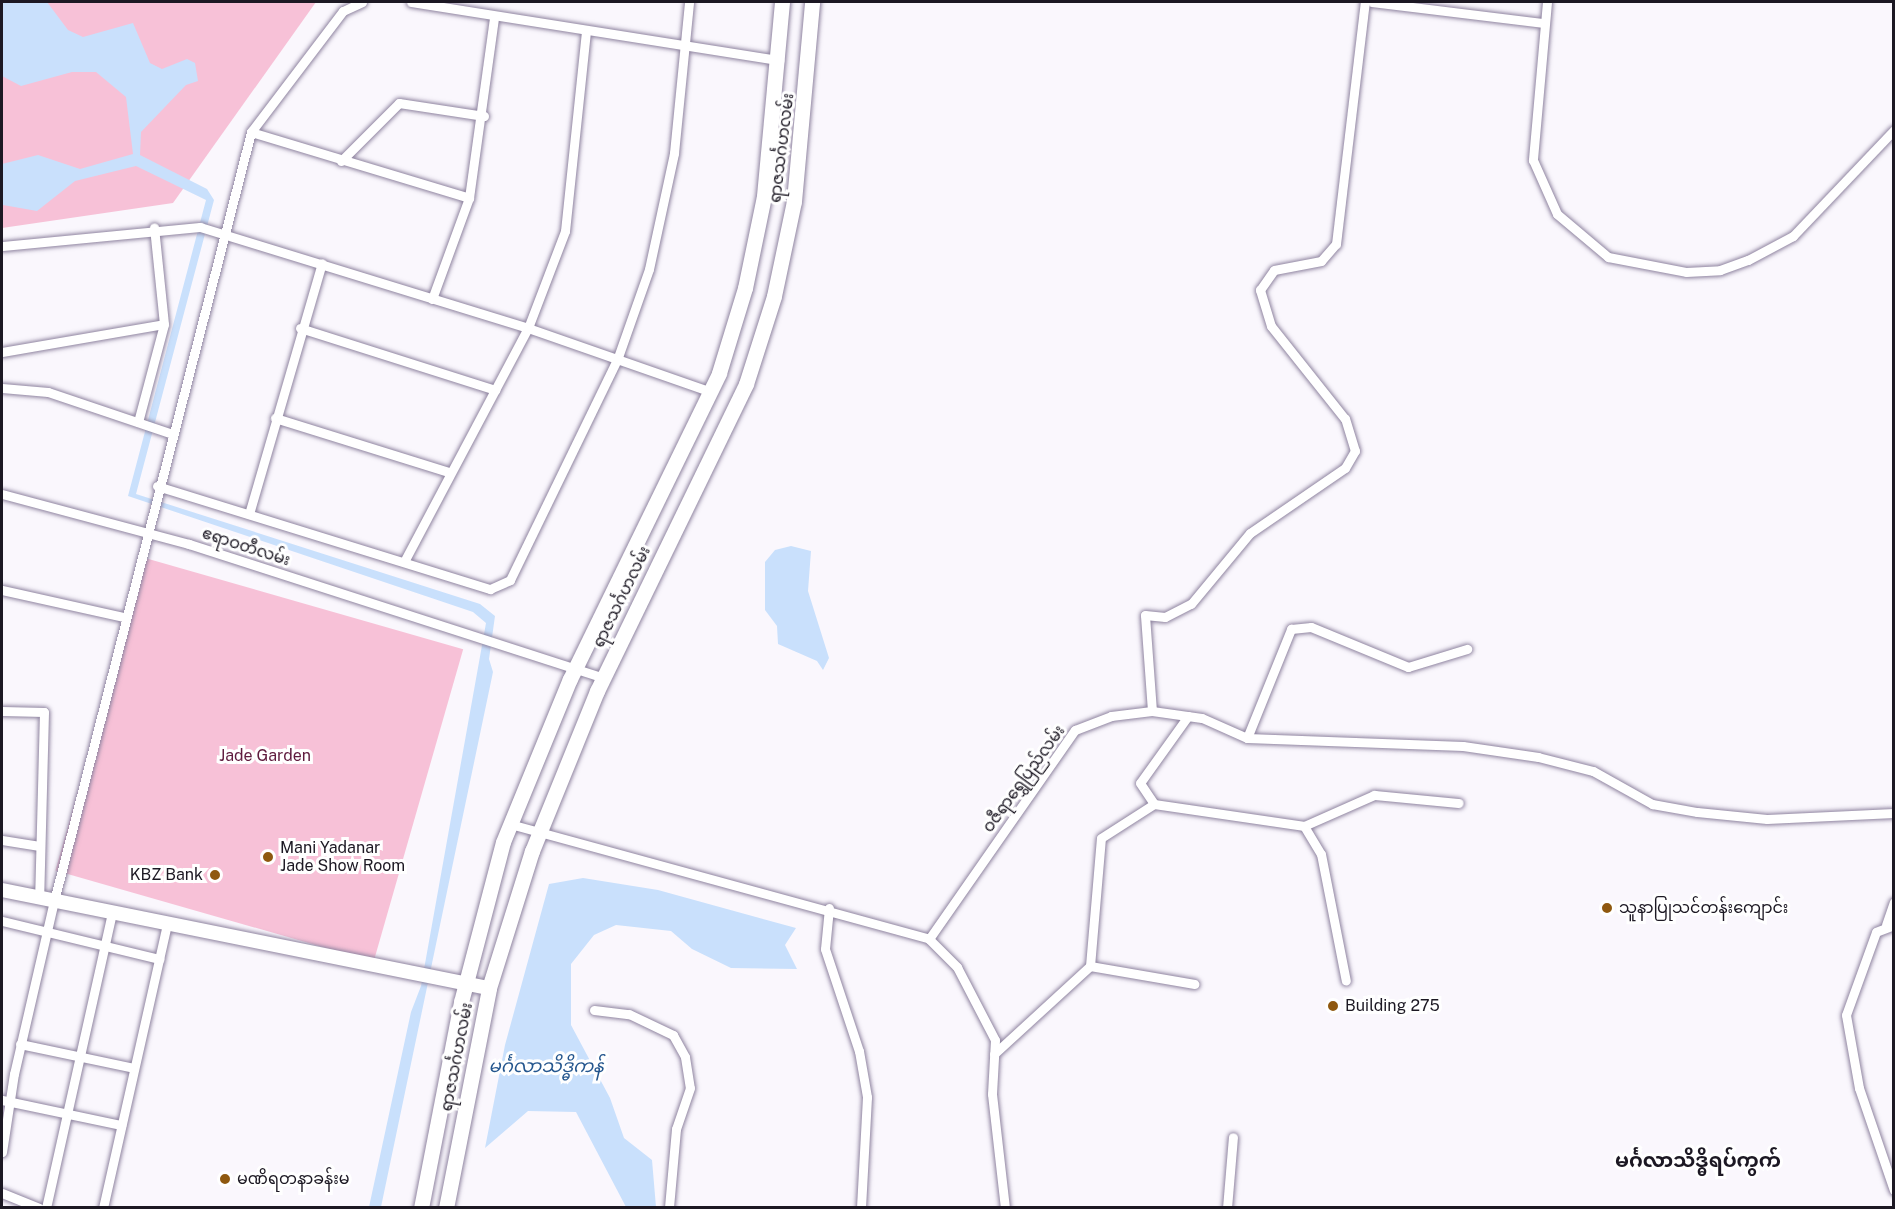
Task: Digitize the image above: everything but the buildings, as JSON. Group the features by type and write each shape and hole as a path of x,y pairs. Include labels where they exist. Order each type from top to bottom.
{"main road":[{"name":"ရာဇသင်္ဂဟလမ်း","path":"421,1208 467,982 510,824 575,668 710,391 745,288 760,219 779,60 782,2"},
{"name":"ရာဇသင်္ဂဟလမ်း","path":"446,1208 489,988 540,830 603,678 746,384 774,296 794,201 812,2"}],"street":[{"path":"2,1147 5,1100 21,1044 153,499 221,234 251,132 343,11 362,2"},
{"path":"411,2 494,18 779,60"},
{"path":"157,486 405,560 490,589 510,580 617,360 649,269 674,153 689,2"},
{"path":"1152,711 1145,615 1166,617 1191,604 1250,533 1345,468 1355,451 1346,419 1271,326 1260,290 1274,270 1321,261 1336,244 1365,2"},
{"path":"1372,2 1544,23"},
{"path":"1547,2 1533,160 1557,214 1608,257 1686,272 1720,270 1748,260 1793,236 1893,130"},
{"path":"432,299 469,198 484,116 494,18"},
{"path":"405,560 448,472 528,328 565,231 586,32"},
{"path":"341,161 399,103 484,116"},
{"path":"251,132 469,198"},
{"path":"2,246 154,228 205,228 528,328 710,391"},
{"path":"138,422 164,324 154,228"},
{"path":"249,514 300,328 322,263"},
{"path":"2,352 164,324"},
{"path":"300,328 495,390"},
{"path":"2,388 48,392 170,433"},
{"path":"275,418 448,472"},
{"name":"ဧရာဝတီလမ်း","path":"2,494 145,531 575,668"},
{"path":"2,590 124,617"},
{"path":"1247,738 1291,629 1311,627 1408,667 1467,649"},
{"path":"575,668 603,678"},
{"path":"2,711 44,712 39,897"},
{"name":"ဝဇီရာရွှေပြည်လမ်း","path":"929,939 1075,730 1111,716 1152,711 1188,716 1247,738 1463,746 1538,757 1593,771 1652,804 1697,812 1767,819 1893,813"},
{"path":"1154,804 1140,783 1188,716"},
{"path":"994,1054 1090,966 1101,838 1154,804 1304,826 1374,795 1458,802"},
{"path":"510,824 540,830 829,908 929,939 957,967 979,1003 995,1040 992,1094 1005,1208"},
{"path":"1304,826 1321,854 1346,981"},
{"path":"2,840 40,846"},
{"path":"2,890 489,988"},
{"path":"1893,902 1890,925 1876,932 1846,1015 1859,1088 1893,1190"},
{"path":"829,908 825,949 859,1051 867,1097 861,1208"},
{"path":"46,1208 112,913"},
{"path":"2,921 159,959"},
{"path":"103,1208 167,924"},
{"path":"1090,966 1194,984"},
{"path":"594,1010 629,1014 673,1035 686,1058 690,1088 676,1129 669,1208"},
{"path":"21,1044 134,1068"},
{"path":"5,1100 121,1125"},
{"path":"1227,1208 1233,1137"},
{"path":"2,1193 39,1208"}],"green space":[{"path":"2,2 316,2 173,203 2,228"},
{"name":"Jade Garden","path":"145,558 463,649 374,962 55,870"}],"water":[{"path":"2,2 47,2 68,30 83,37 133,23 150,63 162,69 187,59 195,63 198,81 186,85 141,132 140,155 207,189 214,200 136,494 480,604 495,616 489,659 493,672 381,1207 369,1207 411,1012 421,986 486,623 473,612 128,496 206,200 136,166 75,181 37,211 3,205 2,164 38,155 80,169 133,154 126,97 96,72 72,72 21,86 2,76"},
{"path":"791,546 811,551 808,591 829,658 823,670 817,661 778,644 777,626 765,610 765,562 775,550"},
{"name":"မင်္ဂလာသိဒ္ဓိကန်","path":"583,878 658,890 796,928 785,945 797,969 731,968 692,949 671,931 616,925 594,935 571,964 571,1025 610,1098 624,1138 652,1160 656,1207 626,1207 576,1112 528,1111 485,1148 505,1045 549,884"}],"place":[{"name":"Mani Yadanar Jade Show Room","path":"268,857"},
{"name":"KBZ Bank","path":"215,875"},
{"name":"သူနာပြုသင်တန်းကျောင်း","path":"1607,908"},
{"name":"Building 275","path":"1333,1006"},
{"name":"မဏိရတနာခန်းမ","path":"225,1179"}],"district":[{"name":"မင်္ဂလာသိဒ္ဓိရပ်ကွက်","path":"1698,1160"}]}
